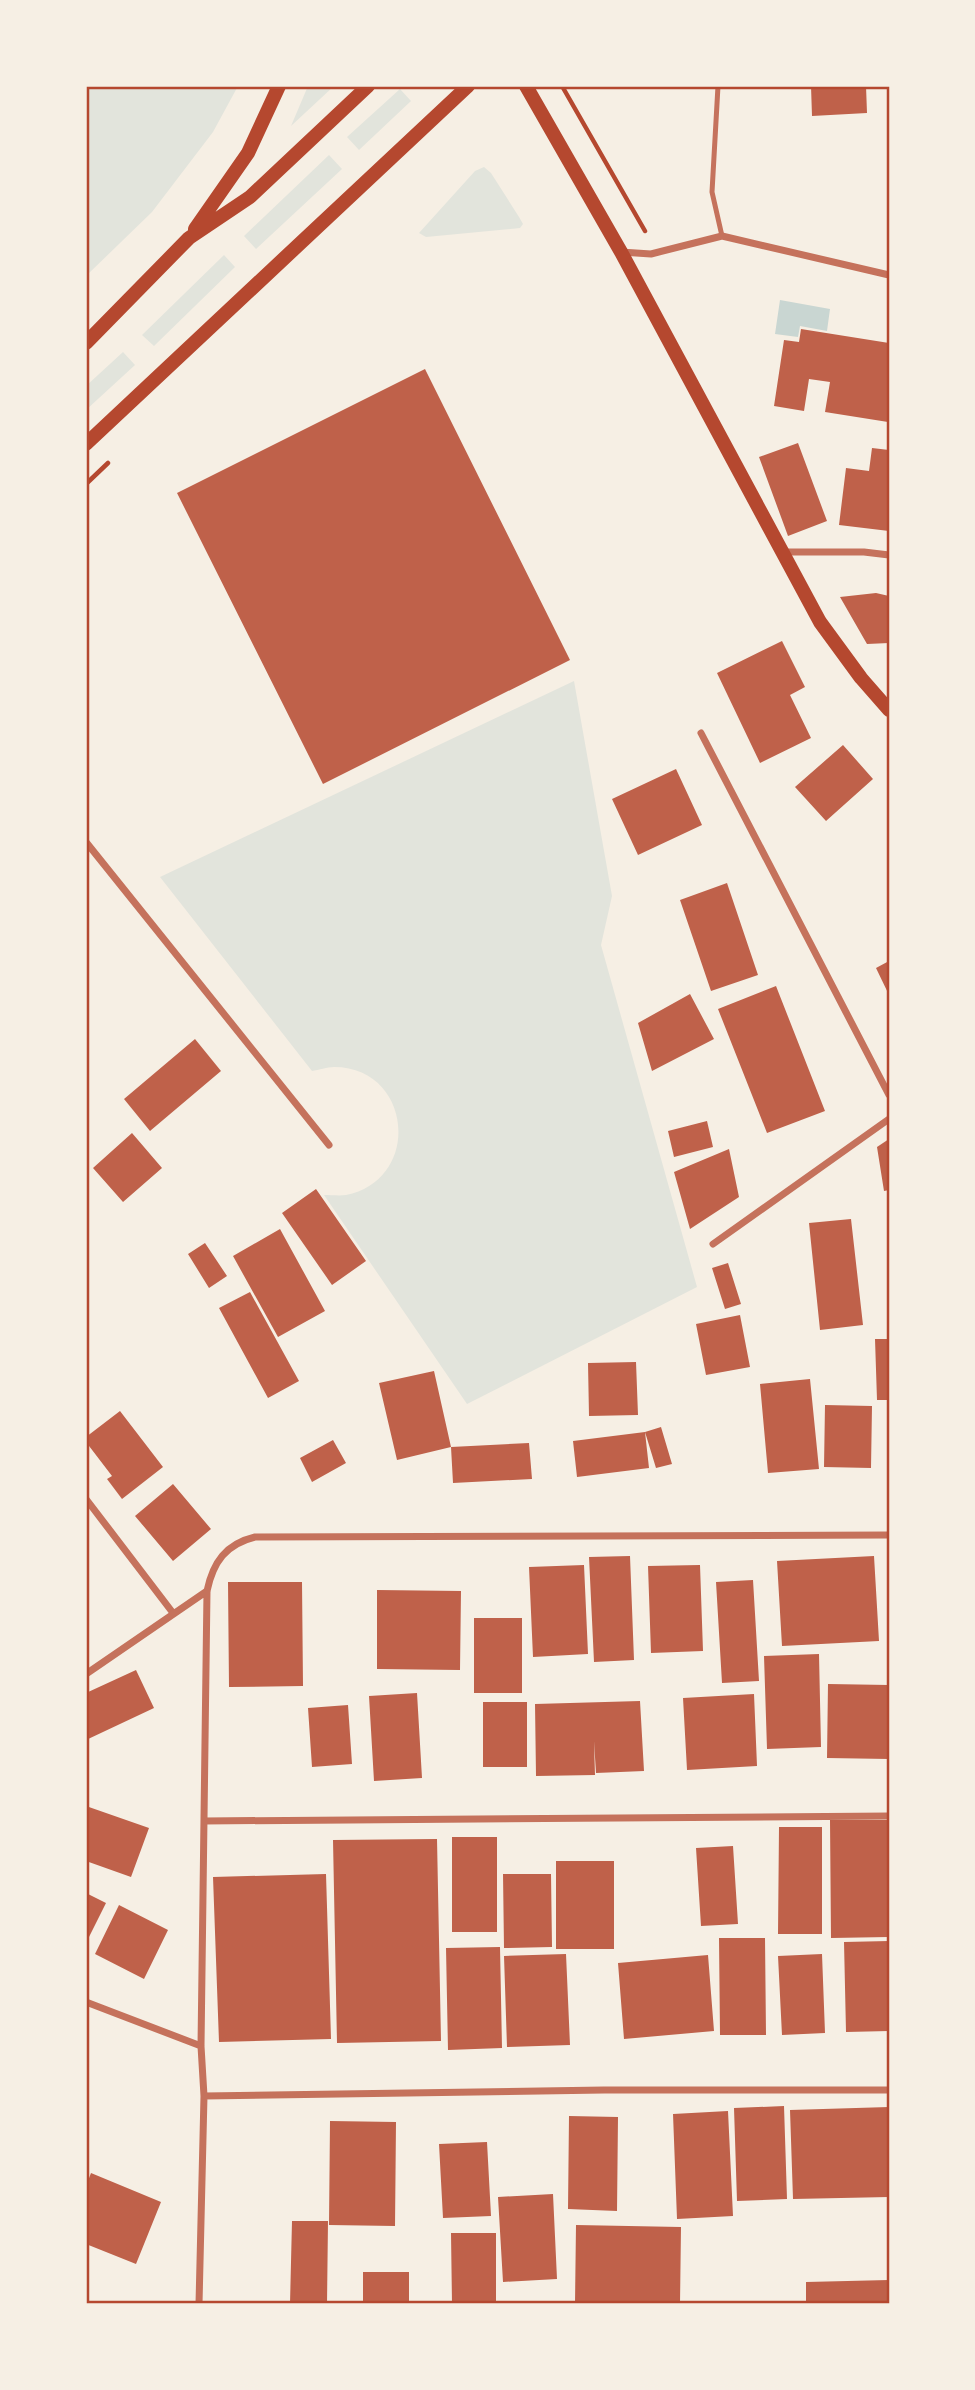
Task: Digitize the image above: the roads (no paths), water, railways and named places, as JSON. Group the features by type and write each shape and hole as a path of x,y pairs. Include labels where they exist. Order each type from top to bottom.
{"main road":[{"path":"86,342 189,238 247,153 279,86"},
{"path":"189,238 250,197 368,86"},
{"path":"86,444 468,86"},
{"path":"526,86 621,252 820,622 861,678 889,710"}],"street":[{"path":"621,252 652,254 722,236 889,275"},
{"path":"782,552 864,552 889,555"},
{"path":"701,733 889,1095"},
{"path":"86,842 329,1145"},
{"path":"713,1244 889,1119"},
{"path":"86,1499 173,1613"},
{"path":"199,2304 204,2096 201,2046 207,1591 215,1564 228,1549 255,1536 889,1535"},
{"path":"86,1674 207,1591"},
{"path":"204,1821 889,1816"},
{"path":"86,2002 201,2046"},
{"path":"204,2096 604,2090 889,2090"}],"lane":[{"path":"718,86 712,192 722,236"}]}
